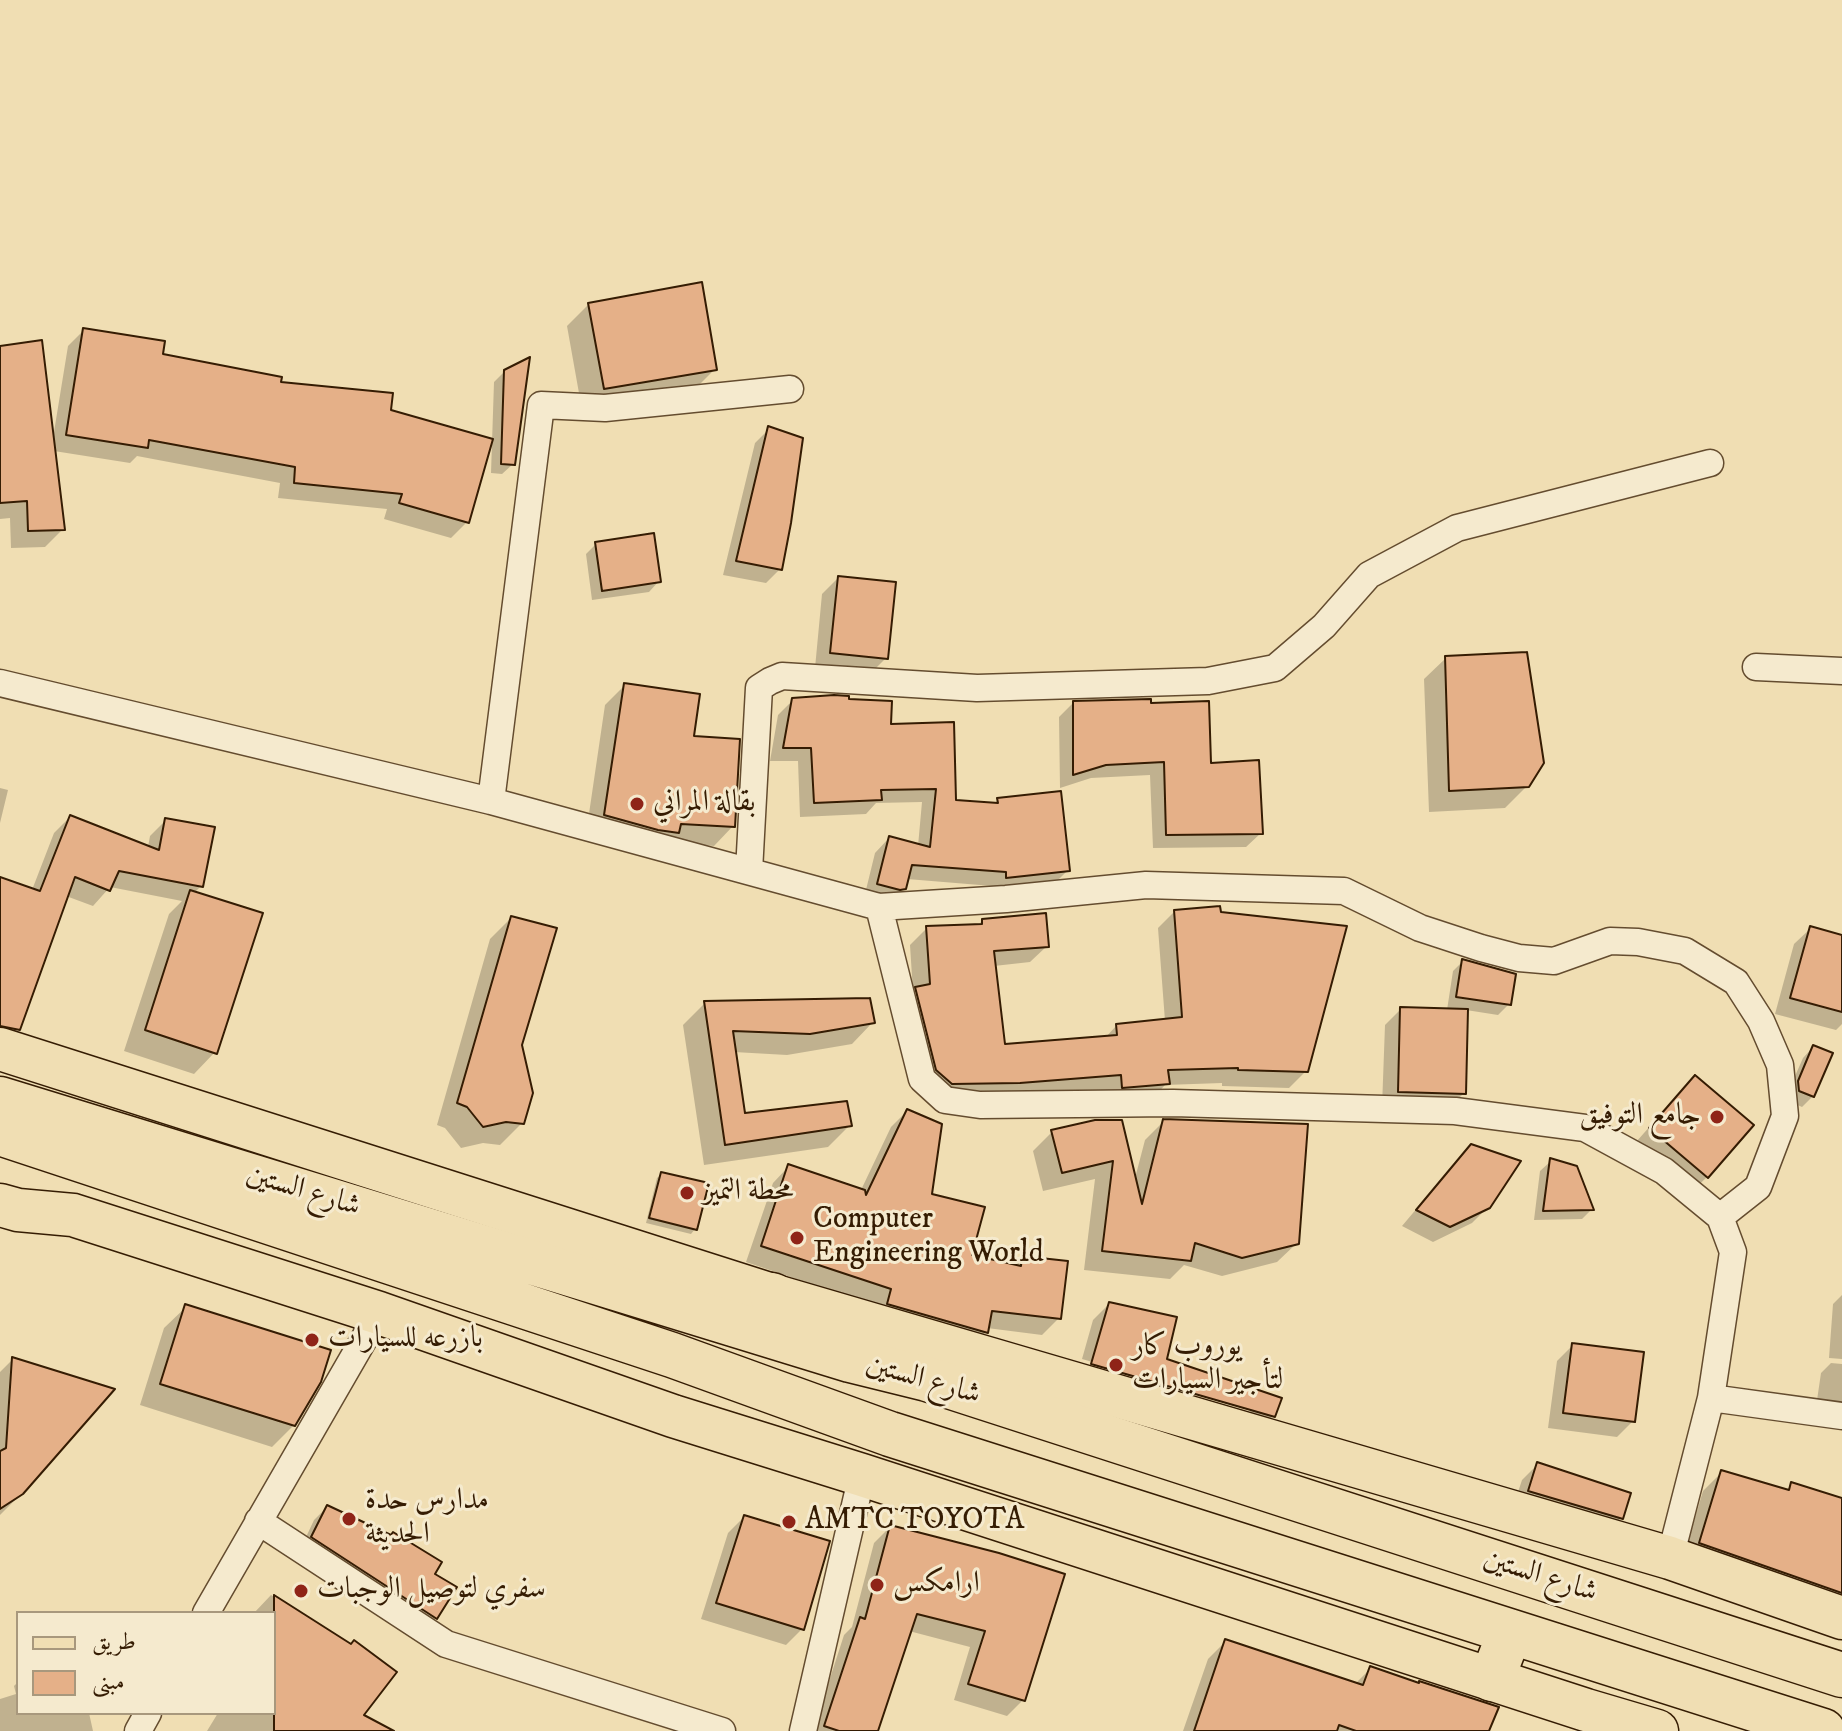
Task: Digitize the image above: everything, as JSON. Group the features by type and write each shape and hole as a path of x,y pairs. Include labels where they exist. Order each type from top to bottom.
{"highway":[{"name":"شارع الستين","path":"0,1099 850,1360 927,1379 1842,1675"},
{"name":"شارع الستين","path":"0,1133 672,1355 890,1434 1823,1731"},
{"path":"772,1295 927,1379"},
{"path":"1492,1679 1510,1632"}],"main road":[{"name":"شارع الستين","path":"0,1049 772,1295 1670,1558 1842,1618"},
{"path":"0,1176 22,1183 73,1215"},
{"path":"0,1205 18,1210 73,1215 379,1313 673,1416 1657,1731"}],"street":[{"path":"491,801 541,405 605,408 790,389"},
{"path":"749,871 759,688 770,681 782,676 977,688 1208,681 1275,668 1324,626 1369,575 1457,528 1710,463"},
{"path":"1756,667 1842,671"},
{"path":"0,683 491,801 879,907 1006,899 1146,885 1344,891 1420,928 1519,958 1554,961 1610,941 1638,942 1685,951 1736,982 1761,1021 1780,1065 1785,1116 1758,1187 1720,1217"},
{"path":"879,907 922,1079 945,1100 980,1105 1173,1103 1455,1111 1585,1128 1664,1171 1720,1217 1733,1252 1711,1398 1670,1558"},
{"path":"207,1611 379,1313"},
{"path":"1711,1398 1842,1416"},
{"path":"803,1731 862,1475"},
{"path":"258,1521 446,1644 722,1731"}],"building":[{"path":"702,282 717,370 604,389 588,303"},
{"path":"83,328 165,341 163,354 282,377 281,382 393,393 391,410 493,439 469,523 399,503 402,494 294,483 295,467 149,440 148,448 66,435"},
{"path":"42,340 65,530 28,531 27,501 0,503 0,346"},
{"path":"530,357 515,465 501,464 504,370"},
{"path":"768,426 803,438 782,570 736,561"},
{"path":"654,533 661,582 602,591 595,542"},
{"path":"838,576 896,582 888,659 830,653"},
{"path":"1527,652 1544,763 1529,787 1449,791 1445,656"},
{"path":"624,683 700,694 694,736 740,739 735,827 681,824 679,833 604,815"},
{"path":"849,696 849,699 892,701 891,724 954,722 956,800 998,803 997,798 1061,791 1070,871 1006,878 1006,872 912,865 906,889 877,884 889,836 930,847 936,789 881,790 882,800 814,803 811,748 783,748 792,698"},
{"path":"1151,699 1151,703 1209,701 1211,763 1259,760 1263,834 1166,835 1164,762 1106,765 1073,775 1073,701"},
{"path":"70,815 159,850 165,818 215,827 203,887 119,871 110,891 75,877 20,1030 0,1026 0,877 40,891"},
{"path":"190,890 263,913 217,1054 145,1030"},
{"path":"1220,906 1221,912 1347,926 1308,1072 1238,1068 1168,1070 1170,1084 1122,1088 1121,1075 1020,1083 952,1084 936,1070 915,987 930,984 926,926 982,924 982,919 1046,913 1049,947 994,951 1005,1044 1117,1035 1116,1024 1182,1017 1174,910"},
{"path":"511,916 557,928 522,1045 533,1093 524,1124 506,1122 483,1127 467,1107 457,1103"},
{"path":"1810,926 1842,935 1842,1012 1790,998"},
{"path":"1462,959 1516,974 1511,1005 1456,997"},
{"path":"870,998 875,1023 810,1034 733,1031 745,1113 847,1101 852,1126 725,1145 704,1001"},
{"path":"1400,1007 1468,1009 1466,1094 1398,1092"},
{"path":"1813,1045 1833,1053 1814,1097 1799,1091 1798,1081"},
{"path":"1695,1075 1754,1125 1708,1178 1649,1128"},
{"path":"907,1109 942,1124 932,1194 985,1207 972,1255 1021,1266 1022,1256 1068,1261 1061,1319 992,1311 988,1333 887,1304 891,1289 761,1246 788,1164 865,1190 866,1195"},
{"path":"1163,1119 1308,1124 1299,1244 1242,1258 1195,1243 1191,1261 1102,1251 1113,1161 1062,1173 1051,1130 1095,1120 1122,1120 1142,1204"},
{"path":"1471,1144 1521,1161 1490,1208 1450,1227 1416,1210"},
{"path":"1550,1158 1577,1166 1594,1210 1543,1211"},
{"path":"661,1172 709,1183 697,1230 649,1218"},
{"path":"1109,1302 1177,1317 1167,1359 1282,1398 1275,1417 1091,1364"},
{"path":"185,1304 331,1350 321,1382 295,1426 160,1384"},
{"path":"1572,1343 1644,1352 1635,1422 1563,1413"},
{"path":"12,1357 115,1389 23,1494 0,1509 0,1451 6,1448"},
{"path":"1537,1462 1631,1493 1623,1519 1528,1491"},
{"path":"1721,1470 1789,1490 1791,1482 1842,1498 1842,1593 1699,1543"},
{"path":"327,1505 391,1535 393,1532 442,1562 435,1574 457,1587 437,1619 311,1537"},
{"path":"744,1515 830,1541 804,1630 716,1603"},
{"path":"890,1525 999,1553 1065,1574 1025,1701 968,1684 985,1631 917,1614 878,1731 839,1731 824,1726 860,1617 865,1619"},
{"path":"274,1595 351,1644 354,1640 397,1672 364,1715 394,1731 274,1731"},
{"path":"1225,1639 1363,1685 1370,1666 1499,1707 1489,1731 1356,1731 1339,1725 1337,1731 1194,1731"}],"place":[{"name":"بقالة المراني","path":"637,804"},
{"name":"جامع التوفيق","path":"1717,1117"},
{"name":"محطة التميز","path":"687,1193"},
{"name":"Computer Engineering World","path":"797,1238"},
{"name":"بازرعه للسيارات","path":"312,1340"},
{"name":"يوروب كار لتأجير السيارات","path":"1116,1365"},
{"name":"مدارس حدة الحديثة","path":"349,1519"},
{"name":"AMTC TOYOTA","path":"789,1522"},
{"name":"ارامكس","path":"877,1585"},
{"name":"سفري لتوصيل الوجبات","path":"301,1591"}]}
